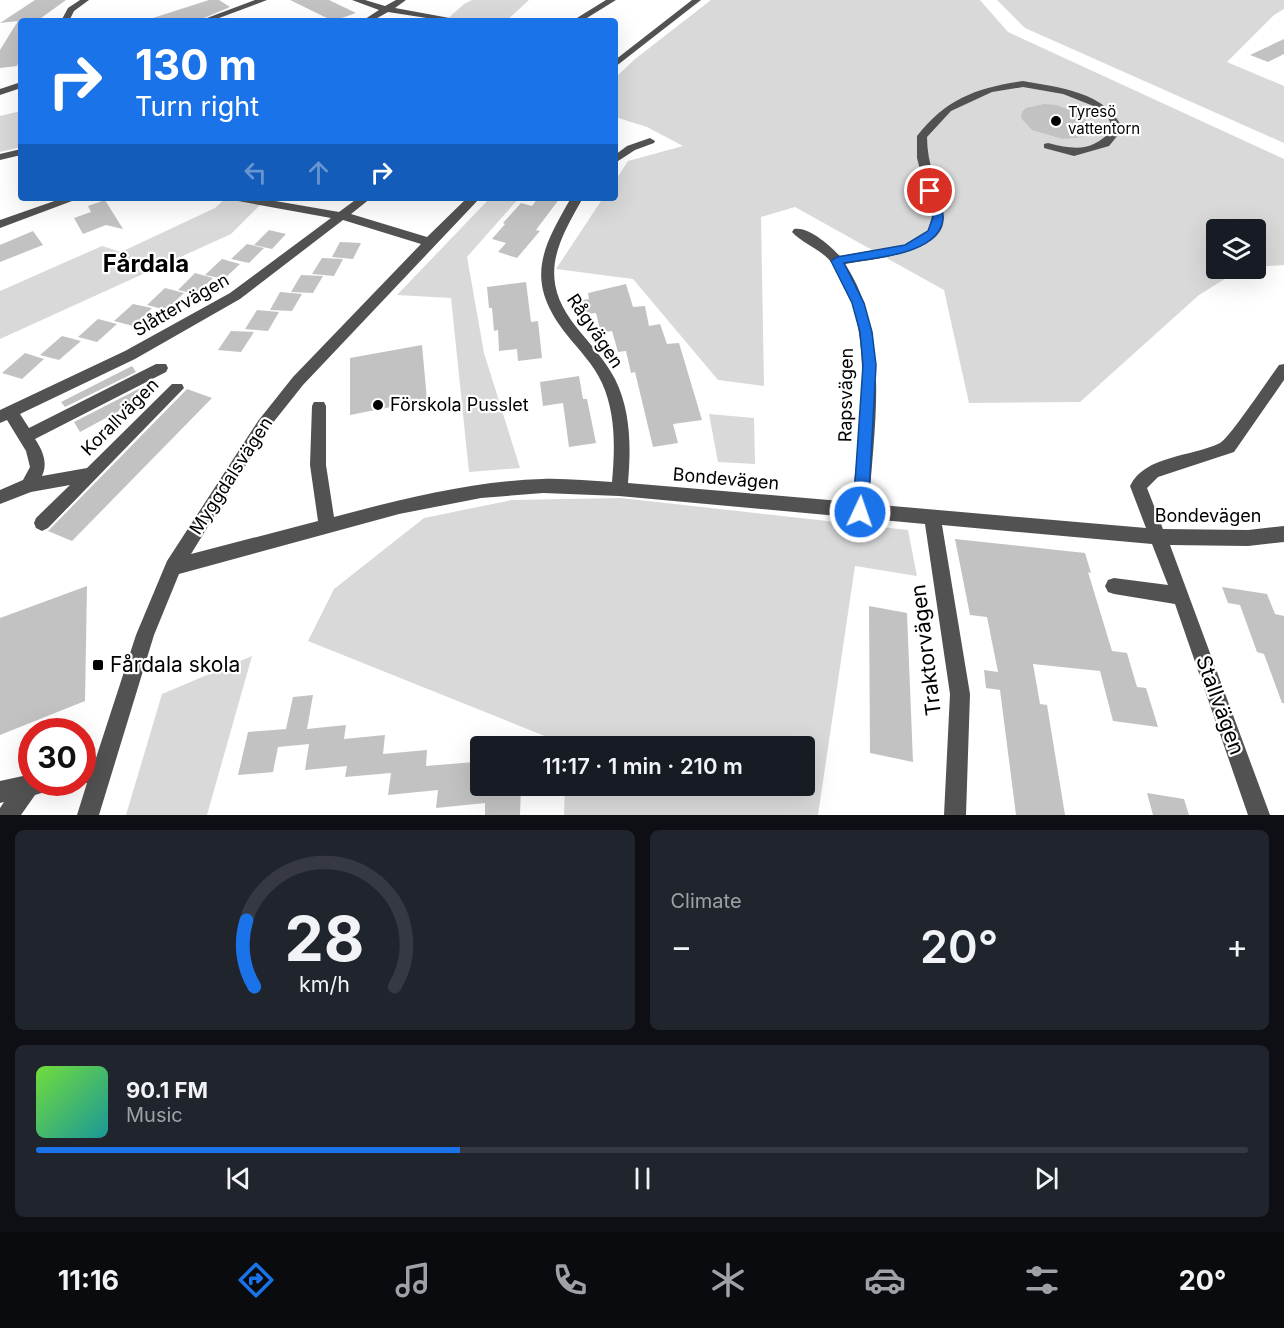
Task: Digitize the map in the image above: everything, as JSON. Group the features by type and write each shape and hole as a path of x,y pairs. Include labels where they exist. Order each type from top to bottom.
{"street":[{"path":"67,18 72,10 85,0"},
{"path":"211,18 262,0"},
{"path":"356,0 386,9 443,18"},
{"path":"371,18 402,0"},
{"path":"581,18 612,0"},
{"path":"618,62 697,0"},
{"path":"837,261 908,248 933,233 938,217 922,158 922,136 947,109 990,89 1023,84 1065,92 1100,105 1112,116 1118,129 1105,144 1074,153 1048,146"},
{"path":"0,92 18,86"},
{"path":"618,158 631,148 650,141"},
{"path":"0,157 18,153"},
{"path":"0,225 66,201"},
{"path":"256,201 343,216 429,242"},
{"name":"Slåttervägen","path":"6,415 130,355 235,296 360,201"},
{"name":"Myggdalsvägen","path":"96,762 173,567 263,425 298,381 429,242 471,201"},
{"name":"Rågvägen","path":"576,201 564,219 552,248 548,262 547,284 556,311 608,381 620,424 623,452 619,489"},
{"name":"Rapsvägen","path":"798,232 820,244 837,261 858,303 866,332 869,365 860,512"},
{"path":"27,436 161,368"},
{"name":"Stallvägen","path":"1259,815 1138,486 1152,472 1228,447 1284,369"},
{"name":"Korallvägen","path":"42,523 177,388"},
{"path":"319,406 318,465 327,526"},
{"path":"6,415 27,436 34,450 38,466 29,485"},
{"name":"Korallvägen","path":"0,497 29,485 91,474"},
{"name":"Bondevägen","path":"173,567 399,507 481,491 543,486 619,489 1157,537 1248,538 1284,534"},
{"name":"Traktorvägen","path":"932,516 960,694 955,815"},
{"path":"1114,586 1180,596"},
{"path":"0,792 18,788"},
{"path":"8,815 24,796"},
{"name":"Myggdalsvägen","path":"88,815 90,796"}],"shaded area":[{"path":"472,0 529,0 509,18 448,18"},
{"path":"711,0 980,0 1008,32 1284,159 1284,265 1266,266 1266,219 1206,219 1206,279 1225,279 1199,295 1080,402 969,403 944,290 795,207 761,217 764,386 718,380 633,279 556,269 601,201 618,201 618,176 628,161 683,146 647,127 618,118 618,75 635,59"},
{"path":"997,0 1284,0 1284,9 1274,15 1227,62 1284,86 1284,143 1025,28"},
{"path":"18,112 18,148 0,152 0,116"},
{"path":"223,201 264,201 231,234 0,339 0,291 102,246 121,252 215,208"},
{"path":"487,201 516,201 467,257 484,353 520,468 469,472 451,298 397,295"},
{"path":"709,414 754,418 755,464 718,462"},
{"path":"621,498 908,530 917,576 855,566 818,815 564,815 565,796 815,796 815,736 545,736 308,641 334,589 424,518 512,500"},
{"path":"252,656 207,815 126,815 162,694"}],"building":[{"path":"35,0 66,0 41,18 18,18 18,21 0,23"},
{"path":"209,0 219,0 230,7 204,18 153,18"},
{"path":"290,0 329,0 356,13 342,18 327,18"},
{"path":"18,21 17,66 0,68 0,50"},
{"path":"1284,39 1284,54 1268,62 1250,55"},
{"name":"Tyresö vattentorn","path":"1044,104 1056,105 1078,113 1091,124 1089,134 1083,137 1063,139 1032,130 1021,118 1022,112 1026,108"},
{"path":"106,201 123,229 106,225 83,234 74,218 91,212 88,206"},
{"path":"536,201 558,201 536,230 540,231 517,258 498,252 506,243 492,239 505,224 503,223 521,203 532,206"},
{"path":"269,230 286,234 272,249 254,245"},
{"path":"33,231 43,245 0,262 0,245"},
{"path":"340,242 361,243 353,259 332,257"},
{"path":"247,244 264,248 249,263 231,259"},
{"path":"322,258 343,259 334,276 312,274"},
{"path":"222,259 240,264 224,279 205,275"},
{"path":"195,273 213,278 196,294 178,290"},
{"path":"301,275 323,276 313,293 291,292"},
{"path":"526,282 531,322 538,321 542,358 518,361 517,349 499,351 498,330 494,331 487,287"},
{"path":"626,284 633,307 645,306 649,326 660,324 667,344 679,343 702,420 673,424 678,443 653,447 635,372 631,373 626,351 618,352 612,331 601,333 596,313 585,314 582,300 589,299 588,293"},
{"path":"165,288 184,293 166,310 147,305"},
{"path":"280,292 302,294 292,311 270,310"},
{"path":"133,304 152,308 133,326 114,321"},
{"path":"257,310 279,312 268,331 245,329"},
{"path":"98,319 117,324 97,342 78,337"},
{"path":"231,331 254,332 241,352 218,350"},
{"path":"62,336 81,341 59,360 40,355"},
{"path":"422,345 427,400 350,415 350,358"},
{"path":"25,353 44,359 22,379 2,373"},
{"path":"132,366 136,372 65,407 61,402"},
{"path":"579,376 583,399 587,399 596,443 569,447 563,403 543,406 540,382"},
{"path":"146,385 152,393 80,432 74,422"},
{"path":"187,389 212,398 72,541 48,531"},
{"path":"955,539 1085,553 1091,573 1088,572 1112,651 1127,653 1137,687 1146,688 1158,727 1113,721 1100,671 1033,664 1040,704 1047,705 1065,815 1016,815 1000,690 986,688 984,670 998,672 987,617 970,615"},
{"path":"87,586 85,701 42,718 18,718 18,728 0,735 0,618"},
{"path":"1222,587 1267,594 1275,614 1284,616 1284,703 1282,703 1264,654 1257,652 1240,605 1228,603"},
{"path":"869,606 907,613 913,762 870,753"},
{"path":"313,695 307,729 346,725 344,739 385,735 383,754 427,750 426,766 470,762 470,796 521,796 520,815 485,815 485,803 436,808 438,790 388,795 391,773 345,777 347,766 305,770 309,744 278,747 273,772 238,775 248,732 286,729 293,697"},
{"path":"1147,793 1184,799 1189,815 1153,815"}],"place":[{"name":"Tyresö vattentorn","path":"1056,121"},
{"name":"Förskola Pusslet","path":"378,405"},
{"name":"Fårdala skola","path":"98,665"}],"district":[{"name":"Fårdala","path":"146,264"}],"route":[{"path":"860,512 869,365 866,332 850,283 837,261 908,248 933,233 938,217 930,191"}]}
